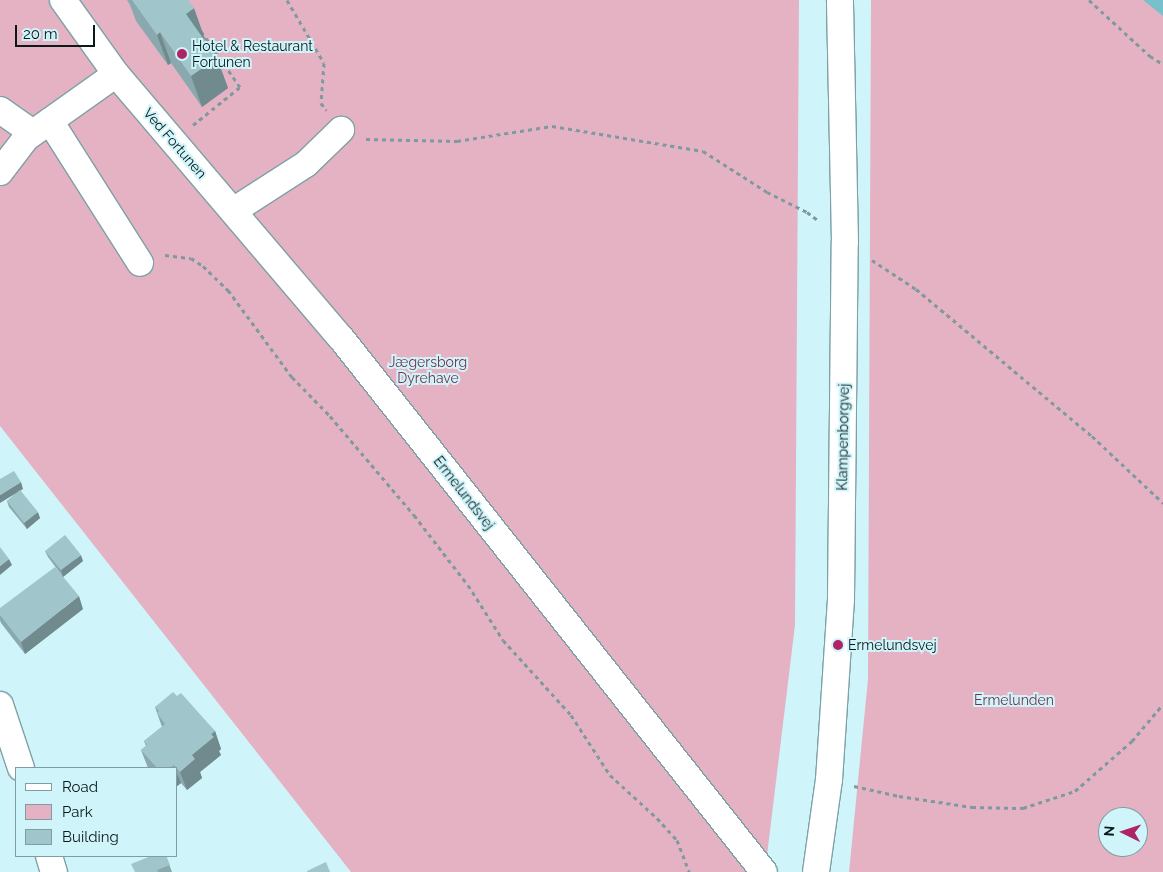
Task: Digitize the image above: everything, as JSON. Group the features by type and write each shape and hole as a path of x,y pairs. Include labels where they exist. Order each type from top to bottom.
{"street":[{"name":"Ved Fortunen","path":"63,0 116,74 233,211"},
{"name":"Klampenborgvej","path":"816,872 830,780 841,598 846,242 840,0"},
{"path":"0,172 26,138 116,74"},
{"path":"0,110 42,127 136,258"},
{"path":"233,211 306,164 341,130"},
{"name":"Ermelundsvej","path":"233,211 341,338 764,872"},
{"path":"0,705 21,767"},
{"path":"49,857 54,872"}],"path":[{"path":"287,0 324,64 321,103 341,130 367,140 457,142 552,126 703,150 767,192 807,212 846,242 916,289 1092,436 1163,503"},
{"path":"1089,0 1150,56 1163,64"},
{"path":"174,141 240,88 196,24"},
{"path":"136,258 190,258 203,266 228,290 292,377 330,416 414,515 468,585 503,640 571,715 610,775 657,818 677,840 689,872"},
{"path":"830,780 917,799 972,807 1023,808 1075,792 1132,741 1163,704"}],"green space":[{"name":"Jægersborg Dyrehave","path":"0,0 799,0 795,625 765,872 351,872 0,426"},
{"name":"Ermelunden","path":"871,0 1163,0 1163,872 849,872 868,679"}],"water":[{"path":"1143,0 1163,0 1163,16"}],"building":[{"path":"132,0 188,0 194,8 186,14 217,58 191,76 160,32 157,35"},
{"path":"14,471 21,482 0,495 0,479"},
{"path":"20,490 38,512 24,523 7,501"},
{"path":"65,535 81,555 61,570 45,551"},
{"path":"0,547 9,559 0,566"},
{"path":"55,567 79,596 21,642 0,615 0,608"},
{"path":"173,692 177,696 181,693 215,731 211,734 214,737 192,755 195,759 180,772 178,767 174,765 171,767 156,767 141,750 147,745 144,741 165,724 155,707"},
{"path":"148,857 166,857 170,865 157,870 158,872 135,872 131,864"},
{"path":"326,862 330,872 307,872 307,871"}],"place":[{"name":"Hotel & Restaurant Fortunen","path":"182,54"},
{"name":"Ermelundsvej","path":"838,645"}]}
